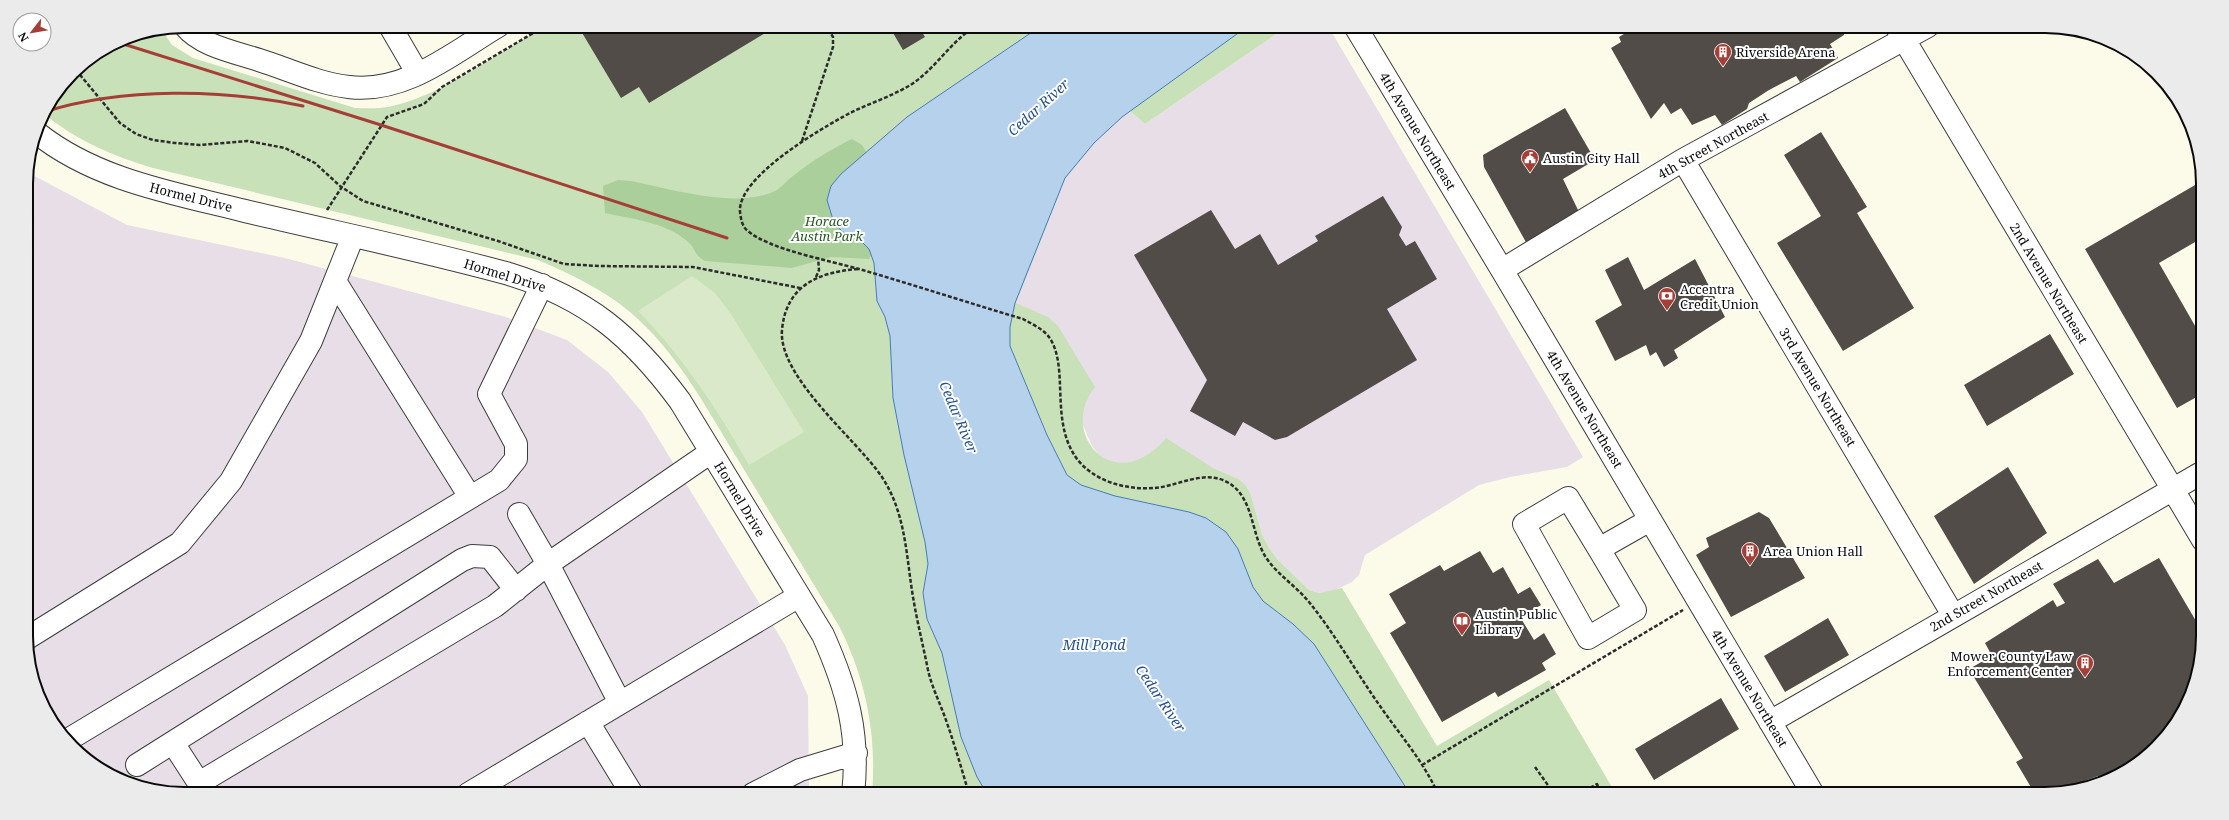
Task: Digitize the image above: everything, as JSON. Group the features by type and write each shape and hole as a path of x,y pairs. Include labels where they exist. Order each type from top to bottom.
{"street":[{"path":"196,33 216,46 329,83 349,87 373,88 395,84 418,74 486,33"},
{"path":"394,33 418,74"},
{"name":"4th Avenue Northeast","path":"1359,33 1502,270 1809,787"},
{"name":"4th Street Northeast","path":"1502,270 1683,160 1900,33"},
{"name":"2nd Avenue Northeast","path":"1900,33 2196,528"},
{"name":"Hormel Drive","path":"41,136 62,151 85,163 120,177 160,190 479,266 542,285 573,299 596,313 638,350 658,371 680,401 823,635 837,666 849,703 856,753 854,787"},
{"name":"3rd Avenue Northeast","path":"1683,160 1953,614"},
{"path":"33,631 180,543 231,481 311,341 353,236"},
{"path":"335,281 470,497"},
{"path":"72,738 499,480 516,459 516,444 489,394 542,285"},
{"path":"205,787 495,606 548,564 712,452"},
{"name":"2nd Street Northeast","path":"1770,722 1953,614 2196,476"},
{"path":"1568,498 1599,549 1635,610 1588,638 1524,524 1568,498"},
{"path":"518,514 548,564 620,703"},
{"path":"1599,549 1650,520"},
{"path":"137,765 462,560 472,556 490,557 516,590"},
{"path":"480,787 799,596"},
{"path":"588,722 628,787"},
{"path":"173,743 201,787"},
{"path":"767,787 800,770 856,753"}],"path":[{"path":"321,229 331,201 387,117 424,104 442,87 532,33"},
{"path":"802,142 833,47 833,37 830,33"},
{"path":"966,33 930,71 910,85 849,114 802,142 765,170 746,188 740,205 741,221 747,231 769,244 861,269 1023,319 1049,337 1057,355 1061,422 1077,458 1092,473 1113,484 1153,488 1210,478 1225,481 1236,488 1245,499 1258,544 1267,560 1315,610 1422,764 1434,787"},
{"path":"80,74 120,123 136,134 153,140 175,143 200,145 248,141 285,148 315,163 340,186 371,204 498,242 564,264 693,267 800,288"},
{"path":"816,278 819,270 818,257"},
{"path":"861,269 836,271 816,278 800,288 788,309 782,331 783,343 788,359 800,380 882,477 897,504 903,529 913,597 929,672 967,787"},
{"path":"1422,764 1698,601"},
{"path":"1535,767 1549,787"}],"shaded area":[{"path":"1278,33 1332,33 1583,457 1567,467 1510,477 1479,485 1365,555 1359,575 1352,582 1333,591 1320,593 1309,590 1278,560 1269,548 1262,534 1251,495 1239,479 1213,468 1157,449 1139,461 1124,464 1111,462 1099,455 1092,446 1082,423 1083,409 1088,396 1015,303 1065,178 1094,143 1130,111 1145,124"},
{"path":"33,175 127,225 285,258 506,317 567,340 608,372 642,412 785,645 808,696 809,787 174,787 145,782 126,776 100,762 84,750 70,736 53,712 44,694 34,656"}],"green space":[{"name":"Horace Austin Park","path":"534,33 1278,33 1145,124 1130,111 1094,143 1065,179 1016,303 1048,317 1058,326 1095,387 1085,405 1083,423 1087,440 1097,453 1111,461 1128,462 1147,455 1166,438 1213,468 1239,479 1246,486 1251,495 1262,534 1269,548 1278,560 1309,590 1320,593 1342,588 1437,746 1549,680 1612,787 872,787 873,750 868,708 856,666 839,626 689,380 662,344 647,327 630,312 597,289 538,260 153,168 123,158 95,146 81,139 49,118 58,100 70,84 84,70 100,58 126,44 164,34 172,45 193,58 355,108 380,108 408,102 428,94 469,73"},
{"path":"852,139 862,145 875,166 880,240 869,259 831,257 792,268 705,261 698,256 687,241 669,229 637,219 605,213 603,186 618,180 631,181 705,196 744,198 761,196 777,190 814,160"},
{"path":"692,276 715,293 731,314 804,432 749,465 698,384 670,347 638,311"}],"water":[{"name":"Mill Pond","path":"1031,33 1238,33 1122,117 1094,143 1065,178 1015,303 1010,327 1010,346 1047,435 1067,475 1081,485 1115,496 1189,512 1206,518 1226,532 1238,549 1253,587 1263,601 1293,624 1314,644 1406,787 983,787 977,777 961,737 942,653 927,619 923,593 928,564 925,542 904,455 893,398 890,336 885,317 877,301 874,263 869,249 858,238 843,232 834,223 827,200 831,186 841,174 907,117"}],"building":[{"path":"582,33 765,33 649,103 639,87 621,98"},
{"path":"893,33 922,33 925,37 903,50"},
{"name":"Riverside Arena","path":"1626,33 1844,33 1844,35 1830,44 1838,58 1800,82 1796,76 1769,90 1749,103 1747,109 1722,125 1715,115 1692,125 1681,108 1671,114 1664,103 1651,119 1611,48 1621,42 1619,37"},
{"name":"Austin City Hall","path":"1565,108 1595,160 1563,179 1579,212 1527,244 1484,167 1483,155"},
{"path":"1821,132 1867,207 1857,213 1914,308 1843,351 1777,243 1821,216 1784,155"},
{"path":"2196,184 2196,241 2159,263 2196,328 2196,397 2177,408 2085,249"},
{"path":"1383,196 1402,227 1399,235 1406,246 1415,241 1437,279 1387,309 1417,360 1287,437 1275,440 1243,422 1235,436 1190,411 1207,380 1134,255 1211,210 1235,249 1260,234 1278,265 1318,241 1315,236"},
{"name":"Accentra Credit Union","path":"1628,257 1644,290 1695,259 1725,317 1674,350 1678,358 1664,367 1656,352 1650,356 1646,345 1615,361 1595,321 1622,305 1605,270"},
{"path":"2050,334 2074,374 1987,426 1964,385"},
{"path":"2008,467 2047,533 1974,584 1934,516"},
{"name":"Area Union Hall","path":"1759,512 1769,518 1805,578 1731,617 1696,555 1709,547 1706,538"},
{"name":"Austin Public Library","path":"1480,551 1493,573 1503,567 1518,594 1530,587 1541,605 1520,617 1534,640 1544,633 1556,654 1542,663 1546,670 1498,697 1495,692 1442,722 1390,633 1406,623 1389,594 1440,565 1444,571"},
{"name":"Mower County Law Enforcement Center","path":"2159,558 2196,621 2195,656 2185,694 2176,712 2159,736 2145,750 2121,767 2103,776 2099,777 2098,776 2075,784 2055,787 2031,787 2016,762 2023,758 1969,669 1992,656 1985,643 2053,600 2057,607 2065,603 2053,584 2098,559 2114,583"},
{"path":"1828,618 1849,655 1785,692 1764,656"},
{"path":"1721,698 1739,729 1654,780 1635,749"}],"railway":[{"path":"125,45 381,125 727,238"},
{"path":"52,110 107,98 173,93 240,96 303,106"}],"place":[{"name":"Riverside Arena","path":"1723,67"},
{"name":"Austin City Hall","path":"1530,173"},
{"name":"Accentra Credit Union","path":"1667,311"},
{"name":"Area Union Hall","path":"1750,566"},
{"name":"Austin Public Library","path":"1462,636"},
{"name":"Mower County Law Enforcement Center","path":"2085,678"}],"water label":[{"name":"Cedar River","path":"1038,107"},
{"name":"Cedar River","path":"959,417"},
{"name":"Cedar River","path":"1161,698"}]}
